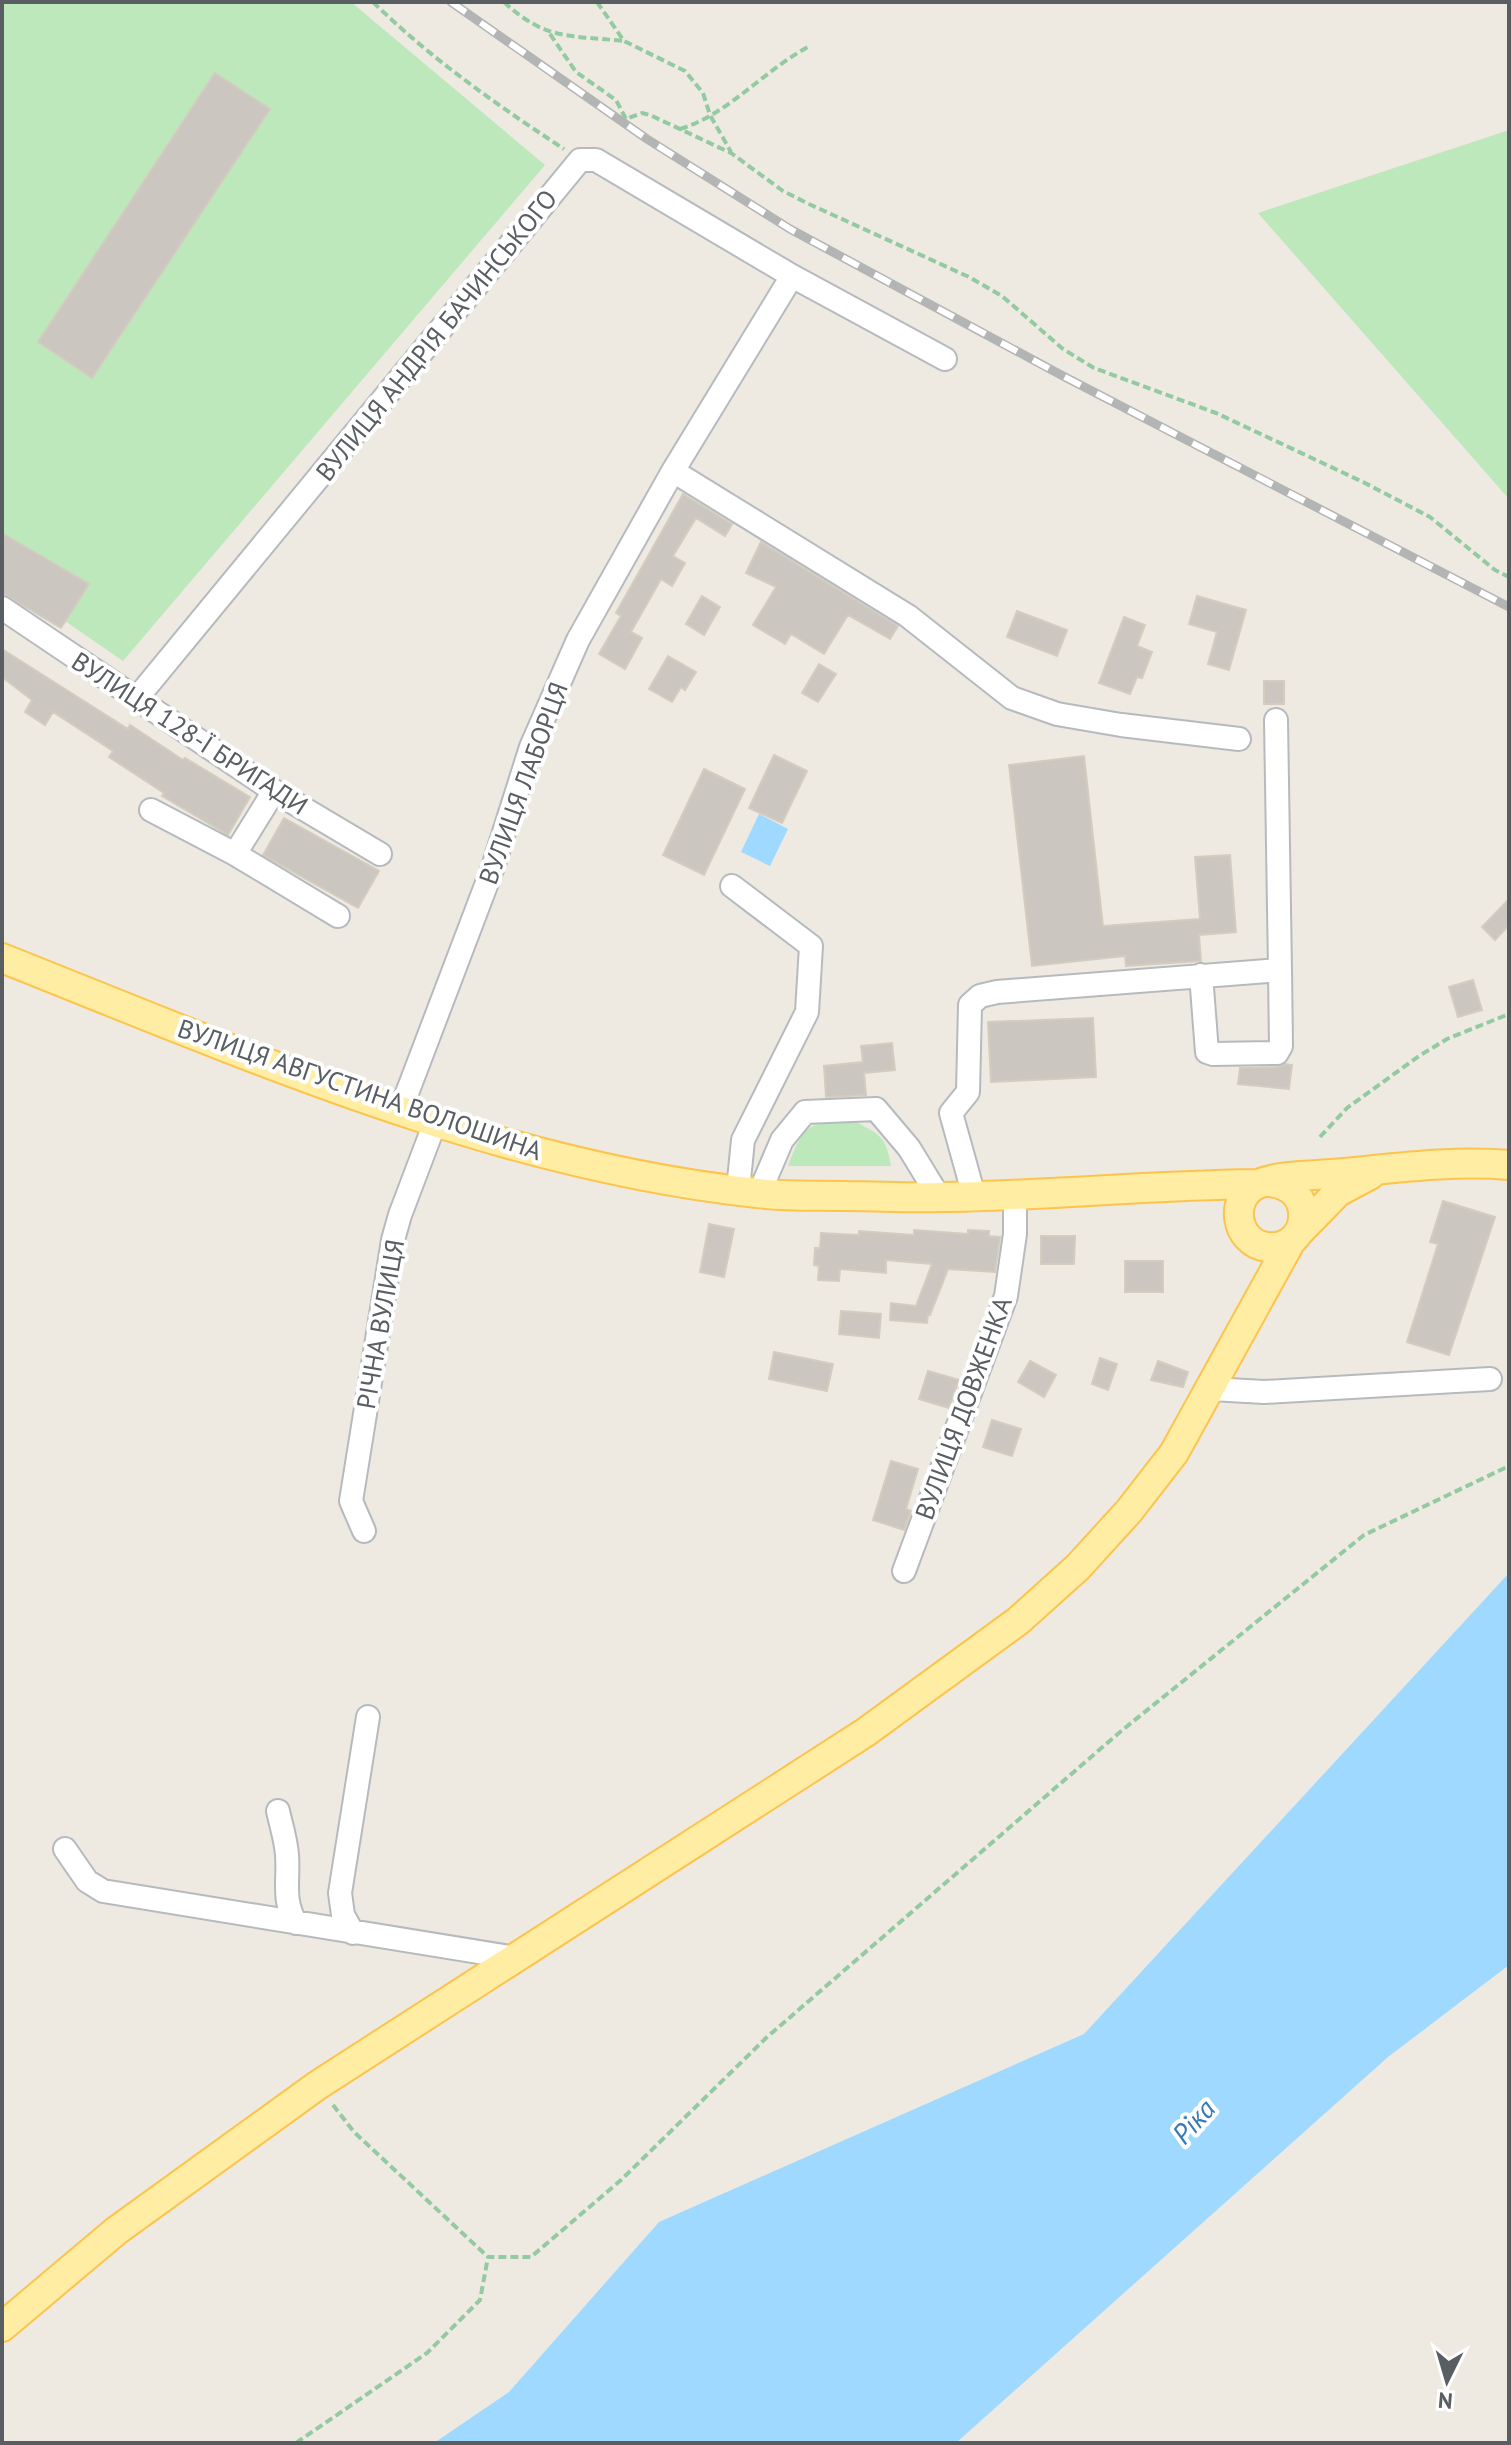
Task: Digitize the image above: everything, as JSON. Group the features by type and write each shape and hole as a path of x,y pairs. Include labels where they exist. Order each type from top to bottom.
{"main road":[{"name":"ВУЛИЦЯ АВГУСТИНА ВОЛОШИНА","path":"2,958 262,1061 436,1120 593,1166 749,1192 974,1196 1263,1183 1418,1166 1509,1165"},
{"name":"ВУЛИЦЯ АВГУСТИНА ВОЛОШИНА","path":"2,2327 116,2231 318,2085 866,1732 1018,1621 1078,1567 1129,1511 1174,1453 1295,1236 1338,1192 1378,1170"},
{"path":"1206,1184 1239,1222 1247,1237 1256,1244 1280,1246 1295,1236 1304,1212 1296,1193 1288,1186 1263,1183 1243,1198 1239,1222 1253,1270 1253,1295 1247,1320"}],"street":[{"path":"580,160 596,160 792,276 945,359"},
{"name":"ВУЛИЦЯ АНДРІЯ БАЧИНСЬКОГО","path":"137,698 580,160"},
{"name":"ВУЛИЦЯ ЛАБОРЦЯ","path":"401,1109 493,867 531,747 578,640 673,471 792,276"},
{"path":"673,471 908,616 1012,698 1057,714 1239,739"},
{"name":"ВУЛИЦЯ 128-Ї БРИГАДИ","path":"2,608 274,791 380,854"},
{"path":"1201,975 1207,1052 1277,1053 1281,1046 1276,720"},
{"path":"235,854 274,791"},
{"path":"151,810 235,854 338,916"},
{"path":"732,886 811,946 807,1012 743,1140 749,1192"},
{"path":"974,1196 951,1113 968,1092 970,1005 980,996 997,992 1280,970"},
{"path":"749,1192 782,1140 805,1112 876,1109 909,1148 939,1197"},
{"name":"РІЧНА ВУЛИЦЯ","path":"364,1531 351,1501 393,1240 436,1120"},
{"name":"ВУЛИЦЯ ДОВЖЕНКА","path":"904,1571 1006,1296 1015,1234 1015,1194"},
{"path":"1211,1389 1264,1392 1490,1379"},
{"path":"353,1933 343,1915 340,1893 368,1717"},
{"path":"278,1811 287,1855 285,1892 296,1923"},
{"path":"65,1849 87,1881 103,1891 516,1958"}],"path":[{"path":"373,2 408,36 508,112 580,160"},
{"path":"504,2 523,20 550,34 624,41 685,71 703,93 710,115 731,153"},
{"path":"597,2 624,41"},
{"path":"550,34 576,72 616,100 626,119 642,113 650,115 731,153 783,191 969,277 1002,296 1063,349 1094,368 1216,413 1363,482 1430,517 1495,570 1509,577"},
{"path":"678,129 696,124 734,100 777,65 808,47"},
{"path":"1320,1137 1347,1108 1419,1056 1447,1039 1509,1014"},
{"path":"318,2085 354,2132 488,2257 531,2257 621,2180 766,2038 1120,1732 1364,1535 1509,1466"},
{"path":"296,2443 427,2353 480,2300 488,2257"}],"green space":[{"path":"2,2 351,2 545,165 123,661 65,621 88,583 2,533"},
{"path":"1509,130 1509,499 1258,213"},
{"path":"856,1122 881,1138 891,1166 788,1166 800,1139 812,1127"}],"water":[{"path":"759,814 788,829 770,866 741,852"},
{"name":"Ріка","path":"1509,1573 1509,1965 1388,2057 956,2443 434,2443 509,2392 659,2222 1084,2034"}],"building":[{"path":"215,73 270,109 92,378 38,342"},
{"path":"683,494 732,524 725,536 696,518 673,556 685,563 672,586 661,579 631,632 642,638 625,669 599,654 621,616 616,613"},
{"path":"2,533 89,584 61,628 2,593"},
{"path":"761,542 898,626 890,639 848,615 824,654 791,634 785,644 753,625 776,587 746,573"},
{"path":"702,596 720,607 704,635 686,624"},
{"path":"1197,596 1246,610 1229,670 1208,664 1217,632 1189,624"},
{"path":"1017,611 1067,630 1057,656 1007,637"},
{"path":"1124,617 1145,625 1137,646 1152,652 1142,678 1137,677 1130,694 1099,683"},
{"path":"2,649 128,729 130,725 183,760 185,758 250,797 228,835 162,796 164,793 109,757 113,751 53,712 45,725 25,712 32,700 2,677"},
{"path":"668,656 696,672 685,690 681,687 672,702 649,689"},
{"path":"819,664 836,674 818,702 802,693"},
{"path":"1264,681 1284,681 1284,704 1264,704"},
{"path":"774,755 807,771 782,823 749,808"},
{"path":"1084,756 1103,926 1200,919 1195,857 1230,855 1236,932 1199,935 1201,961 1126,966 1125,956 1032,966 1009,765"},
{"path":"704,769 745,789 704,875 663,855"},
{"path":"284,818 379,871 358,908 263,855"},
{"path":"1509,899 1509,925 1495,940 1482,927"},
{"path":"1473,980 1482,1010 1458,1017 1449,987"},
{"path":"1093,1018 1096,1077 991,1082 988,1022"},
{"path":"892,1043 895,1070 864,1073 866,1095 826,1097 824,1066 863,1062 861,1046"},
{"path":"1292,1065 1289,1089 1238,1084 1240,1068"},
{"path":"1443,1201 1495,1217 1449,1355 1407,1342 1438,1244 1430,1242"},
{"path":"709,1224 734,1229 724,1277 700,1272"},
{"path":"914,1230 968,1234 968,1230 989,1231 989,1236 1000,1237 995,1272 948,1269 927,1323 890,1320 891,1303 916,1306 932,1264 886,1260 886,1273 840,1269 839,1281 818,1280 819,1266 814,1265 815,1248 820,1248 821,1233 859,1235 859,1231 914,1235"},
{"path":"1041,1236 1075,1236 1074,1264 1041,1264"},
{"path":"1125,1261 1163,1261 1163,1292 1125,1292"},
{"path":"841,1311 881,1314 879,1338 839,1334"},
{"path":"774,1352 833,1364 827,1391 769,1379"},
{"path":"1100,1358 1117,1364 1108,1390 1092,1384"},
{"path":"1030,1361 1056,1375 1044,1397 1018,1382"},
{"path":"1158,1361 1188,1372 1183,1387 1151,1380"},
{"path":"928,1371 959,1380 949,1408 919,1399"},
{"path":"992,1420 1021,1429 1012,1456 983,1447"},
{"path":"891,1461 918,1469 906,1509 911,1511 904,1530 873,1520"}],"railway":[{"path":"451,2 647,139 790,229 1063,376 1509,607"}]}
